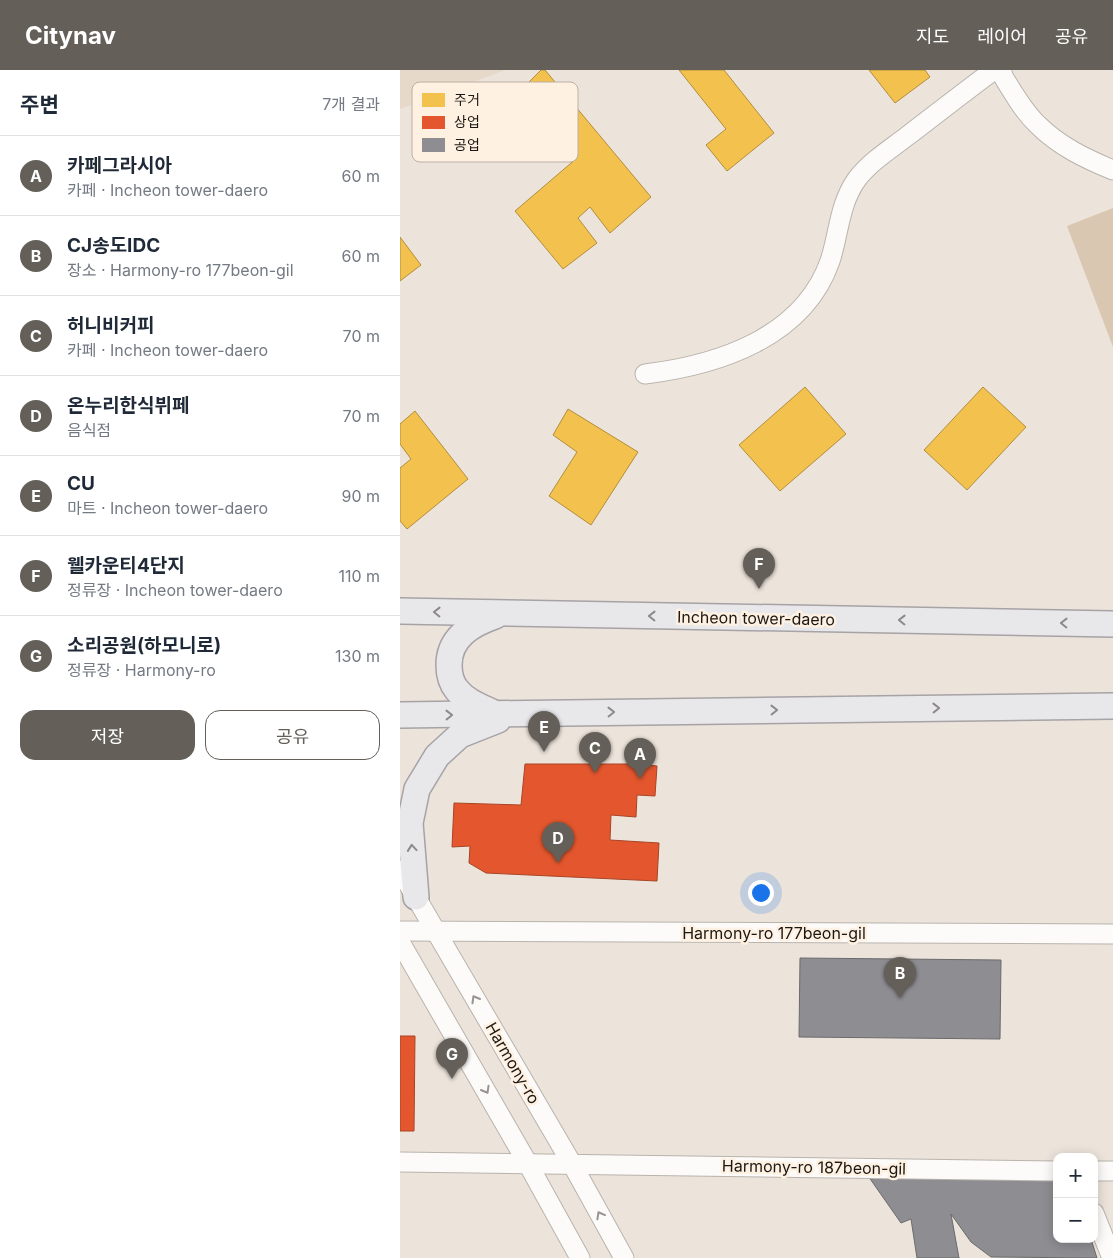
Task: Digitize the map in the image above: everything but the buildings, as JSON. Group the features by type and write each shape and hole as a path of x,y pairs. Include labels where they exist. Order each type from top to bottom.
{"main road":[{"name":"Incheon tower-daero","path":"400,611 1113,624"},
{"path":"504,714 473,704 455,689 451,680 449,662 454,644 466,630 484,620 505,613"},
{"path":"400,715 1113,706"},
{"path":"416,897 410,823 416,788 437,756 460,735 504,714"}],"street":[{"path":"645,374 672,371 728,356 772,333 797,312 824,276 830,261 841,212 856,181 866,168 994,70"},
{"path":"1001,70 1009,86 1037,125 1064,147 1088,160 1113,170"},
{"name":"Harmony-ro","path":"400,870 572,1164 624,1258"},
{"name":"Harmony-ro 177beon-gil","path":"400,931 1113,934"},
{"path":"400,942 580,1258"},
{"name":"Harmony-ro 187beon-gil","path":"400,1162 1053,1171"},
{"path":"1098,1171 1113,1171"},
{"path":"1098,1223 1112,1258"}],"shaded area":[{"path":"400,70 506,70 473,82 412,82 412,105 400,109"},
{"path":"1113,208 1113,347 1067,226"}],"place":[{"name":"웰카운티4단지","path":"759,589"},
{"name":"CU","path":"544,752"},
{"name":"허니비커피","path":"595,773"},
{"name":"카페그라시아","path":"640,779"},
{"name":"온누리한식뷔페","path":"558,863"},
{"name":"CJ송도IDC","path":"900,998"},
{"name":"소리공원(하모니로)","path":"452,1079"}]}
